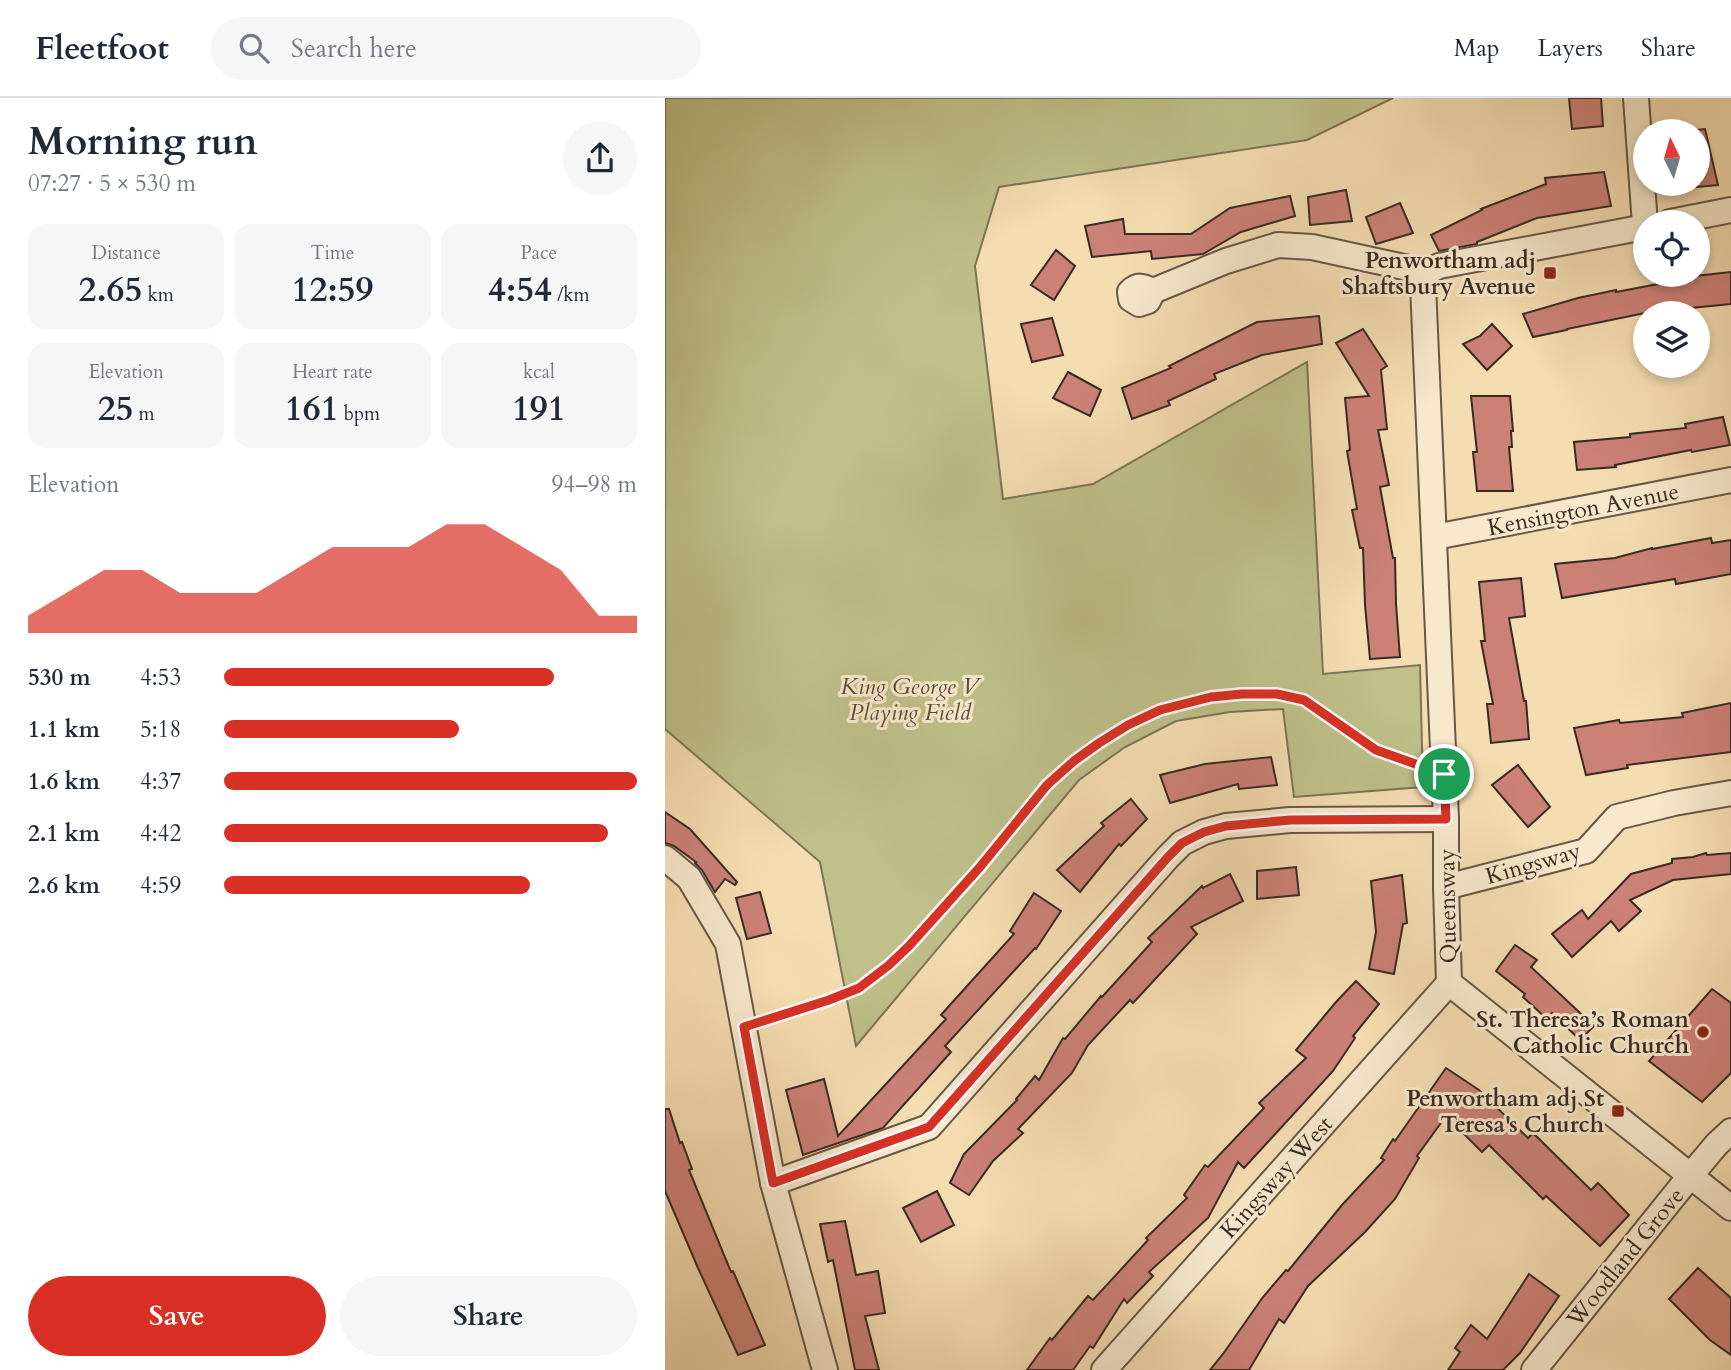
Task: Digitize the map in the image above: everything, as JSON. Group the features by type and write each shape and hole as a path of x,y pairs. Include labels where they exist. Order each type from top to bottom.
{"street":[{"path":"1636,98 1644,210"},
{"path":"1710,214 1731,210"},
{"path":"1153,291 1226,261 1277,245 1312,247 1433,269 1633,228"},
{"name":"Queensway","path":"1433,269 1423,285 1446,819 1449,983 1731,1208"},
{"name":"Kensington Avenue","path":"1435,537 1731,480"},
{"name":"Kingsway","path":"1446,887 1586,851 1617,817 1731,793"},
{"path":"773,1183 929,1127 1182,843 1204,832 1226,826 1290,820 1446,819"},
{"path":"665,858 689,878 728,944 773,1183 825,1370"},
{"name":"Kingsway West","path":"1104,1370 1449,983"},
{"name":"Woodland Grove","path":"1534,1370 1690,1176 1731,1131"}],"path":[{"path":"744,1027 859,988 909,946 980,867 1047,785 1099,743 1160,710 1211,697 1242,694 1277,694 1304,700 1376,750 1444,774"}],"green space":[{"name":"King George V Playing Field","path":"665,98 1393,98 1307,140 999,187 975,266 1003,499 1093,484 1307,362 1323,674 1420,665 1423,787 1294,797 1283,709 1230,712 1176,721 1125,747 1079,780 856,1046 820,862 665,729"}],"building":[{"path":"1569,98 1601,98 1603,126 1572,129"},
{"path":"1710,151 1718,185 1710,186"},
{"path":"1604,172 1611,206 1537,218 1477,244 1439,251 1431,235 1481,209 1546,184 1545,178"},
{"path":"1346,190 1352,221 1310,225 1308,197"},
{"path":"1290,196 1295,216 1241,232 1203,254 1152,259 1151,251 1092,257 1085,226 1123,219 1125,234 1191,234 1230,208"},
{"path":"1400,203 1413,233 1376,244 1366,217"},
{"path":"1056,250 1075,266 1054,300 1031,285"},
{"path":"1731,272 1731,304 1710,306 1710,301 1633,301 1633,315 1533,337 1523,314 1616,290 1642,287 1710,287 1710,274"},
{"path":"1319,316 1322,344 1262,355 1214,374 1216,379 1168,401 1170,405 1132,419 1122,388 1171,368 1169,366 1257,322"},
{"path":"1052,318 1063,355 1032,362 1021,324"},
{"path":"1492,324 1512,346 1487,370 1463,344 1480,336"},
{"path":"1363,329 1387,366 1381,370 1387,429 1378,430 1389,485 1380,487 1395,558 1400,657 1370,659 1363,548 1360,548 1352,510 1357,509 1347,451 1350,450 1345,398 1369,396 1336,343"},
{"path":"1068,372 1101,390 1090,416 1053,398"},
{"path":"1471,396 1510,396 1513,431 1512,447 1509,447 1513,491 1477,491 1473,452 1477,452"},
{"path":"1723,417 1730,445 1692,452 1691,450 1615,465 1616,467 1577,470 1574,442 1686,428 1685,424"},
{"path":"1711,538 1712,543 1731,540 1731,574 1676,584 1675,579 1562,598 1555,564 1615,558 1652,548"},
{"path":"1521,578 1525,616 1509,618 1526,701 1529,739 1491,743 1487,704 1493,704 1481,641 1485,641 1479,582"},
{"path":"1731,703 1731,752 1627,765 1628,768 1586,775 1574,728 1619,720 1620,723 1683,717 1682,713"},
{"path":"1271,757 1277,785 1239,789 1238,784 1170,803 1160,775 1205,764"},
{"path":"1518,765 1550,807 1528,827 1492,785"},
{"path":"1131,799 1147,819 1121,846 1119,844 1080,892 1057,870 1104,826 1101,823"},
{"path":"665,812 690,829 737,882 735,885 725,879 715,892 696,862 674,846 665,843"},
{"path":"1706,853 1731,853 1731,874 1673,880 1630,900 1641,911 1619,931 1611,921 1572,957 1552,934 1582,910 1588,919 1631,874 1672,863 1672,859"},
{"path":"1296,867 1299,895 1257,899 1257,871"},
{"path":"1230,874 1243,901 1191,927 1197,934 1133,1003 1130,1000 1088,1045 1072,1073 1018,1129 1023,1133 993,1161 969,1195 950,1183 964,1154 1017,1100 1035,1076 1039,1080 1063,1038 1065,1039 1152,942 1148,938 1202,886 1203,888"},
{"path":"1402,875 1407,923 1403,924 1394,974 1369,969 1376,932 1371,881"},
{"path":"760,892 771,933 747,939 736,898"},
{"path":"1034,893 1061,911 1036,949 945,1046 951,1052 883,1128 803,1155 786,1090 824,1079 838,1136 946,1019 941,1015 1014,934 1010,931"},
{"path":"1515,945 1537,960 1531,967 1594,1026 1580,1040 1552,1013 1547,1019 1523,997 1525,994 1496,971"},
{"path":"1356,981 1379,1004 1353,1036 1355,1038 1333,1071 1244,1168 1238,1162 1208,1218 1149,1272 1153,1276 1127,1303 1124,1299 1093,1348 1090,1346 1073,1370 1027,1370 1050,1338 1052,1340 1088,1296 1093,1300 1148,1240 1146,1238 1187,1198 1184,1195 1205,1165 1208,1167 1264,1108 1259,1103 1306,1058 1296,1050"},
{"name":"St. Theresa’s Roman Catholic Church","path":"1712,989 1731,1003 1731,1073 1702,1102 1649,1061"},
{"path":"1446,1068 1479,1090 1528,1138 1533,1133 1591,1190 1598,1183 1629,1215 1600,1246 1546,1196 1543,1199 1489,1145 1482,1152 1446,1116 1417,1156 1419,1158 1395,1199 1365,1232 1308,1286 1284,1323 1279,1319 1249,1370 1210,1370 1263,1297 1384,1160 1381,1158 1393,1139 1395,1141"},
{"path":"665,1109 669,1109 692,1169 689,1170 731,1272 733,1271 765,1345 738,1355 665,1191"},
{"path":"937,1191 954,1225 921,1242 903,1208"},
{"path":"845,1221 856,1275 878,1271 885,1313 865,1316 879,1370 855,1370 833,1260 828,1262 820,1224"},
{"path":"1698,1268 1731,1298 1731,1355 1710,1340 1669,1299"},
{"path":"1529,1274 1559,1296 1520,1353 1503,1370 1448,1370 1460,1352 1455,1348 1471,1325 1487,1339"}],"place":[{"name":"Penwortham adj Shaftsbury Avenue","path":"1550,273"},
{"name":"St. Theresa’s Roman Catholic Church","path":"1703,1032"},
{"name":"Penwortham adj St Teresa's Church","path":"1618,1111"}],"route":[{"path":"1277,694 1304,700 1376,750 1444,774 1446,819 1290,820 1226,826 1204,832 1182,843 929,1127 773,1183 744,1027 859,988 889,965 980,867 1047,785 1074,761 1128,725 1160,710 1211,697 1277,694"}]}
